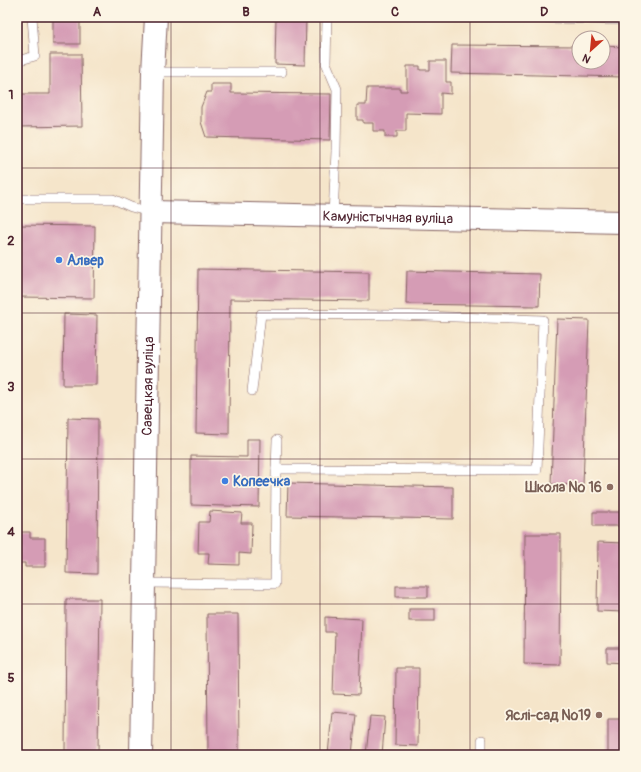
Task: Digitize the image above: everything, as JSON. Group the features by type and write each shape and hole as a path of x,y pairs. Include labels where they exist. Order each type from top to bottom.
{"main road":[{"name":"Савецкая вуліца","path":"141,755 153,72 156,17"},
{"name":"Камуністычная вуліца","path":"151,212 624,222"}],"lane":[{"path":"17,61 35,56 32,17"},
{"path":"327,17 326,63 336,89 336,151 333,216"},
{"path":"509,17 624,20"},
{"path":"153,72 282,72"},
{"path":"17,199 113,199 131,207 151,212"},
{"path":"252,391 261,314 395,315 543,320 537,470 276,469"},
{"path":"145,583 275,584 277,440"},
{"path":"482,740 482,755"}],"building":[{"path":"53,17 80,17 80,44 53,44"},
{"path":"276,17 306,17 305,65 275,64"},
{"path":"452,45 571,46 571,70 611,70 611,46 624,47 624,77 451,73"},
{"path":"50,54 81,54 82,126 17,127 17,94 50,94"},
{"path":"430,61 446,61 446,82 451,82 451,94 441,93 441,114 406,113 406,131 397,131 397,137 385,137 385,131 373,131 373,123 363,123 363,120 357,120 357,105 366,105 367,88 400,88 400,91 407,91 407,66 420,66 420,70 430,70"},
{"path":"211,84 231,84 231,93 331,94 330,140 206,137 201,122 201,107 207,92 211,92"},
{"path":"19,225 95,226 94,298 18,297"},
{"path":"198,269 369,272 369,301 230,299 229,434 196,433"},
{"path":"407,271 540,274 539,306 406,304"},
{"path":"64,314 97,315 96,385 63,385"},
{"path":"557,319 589,320 583,485 551,484"},
{"path":"68,418 98,419 97,574 66,573"},
{"name":"Копеечка","path":"247,439 260,439 259,507 191,505 191,456 247,457"},
{"path":"288,483 453,487 453,519 287,516"},
{"path":"210,511 242,513 241,523 252,523 251,554 239,553 239,565 208,564 209,553 198,553 199,522 209,522"},
{"path":"593,512 623,512 624,526 593,526"},
{"path":"17,532 30,532 30,538 45,538 45,567 25,567 25,563 17,563"},
{"path":"525,534 561,534 560,665 524,664"},
{"path":"598,542 624,543 624,612 597,611"},
{"path":"396,586 428,586 428,597 396,597"},
{"path":"66,599 100,599 98,753 65,753"},
{"path":"409,609 435,609 435,621 409,621"},
{"path":"207,614 238,614 239,755 208,755"},
{"path":"325,617 362,619 359,695 333,694 335,632 325,632"},
{"path":"607,648 624,648 624,663 607,662"},
{"path":"396,668 419,668 418,746 395,745"},
{"path":"332,712 356,714 352,755 328,755"},
{"path":"370,716 385,717 382,755 366,755"},
{"path":"608,719 624,719 624,754 608,753"}],"place":[{"name":"Алвер","path":"59,260"},
{"name":"Копеечка","path":"225,481"},
{"name":"Школа № 16","path":"610,487"},
{"name":"Яслі-сад №19","path":"599,715"}]}
